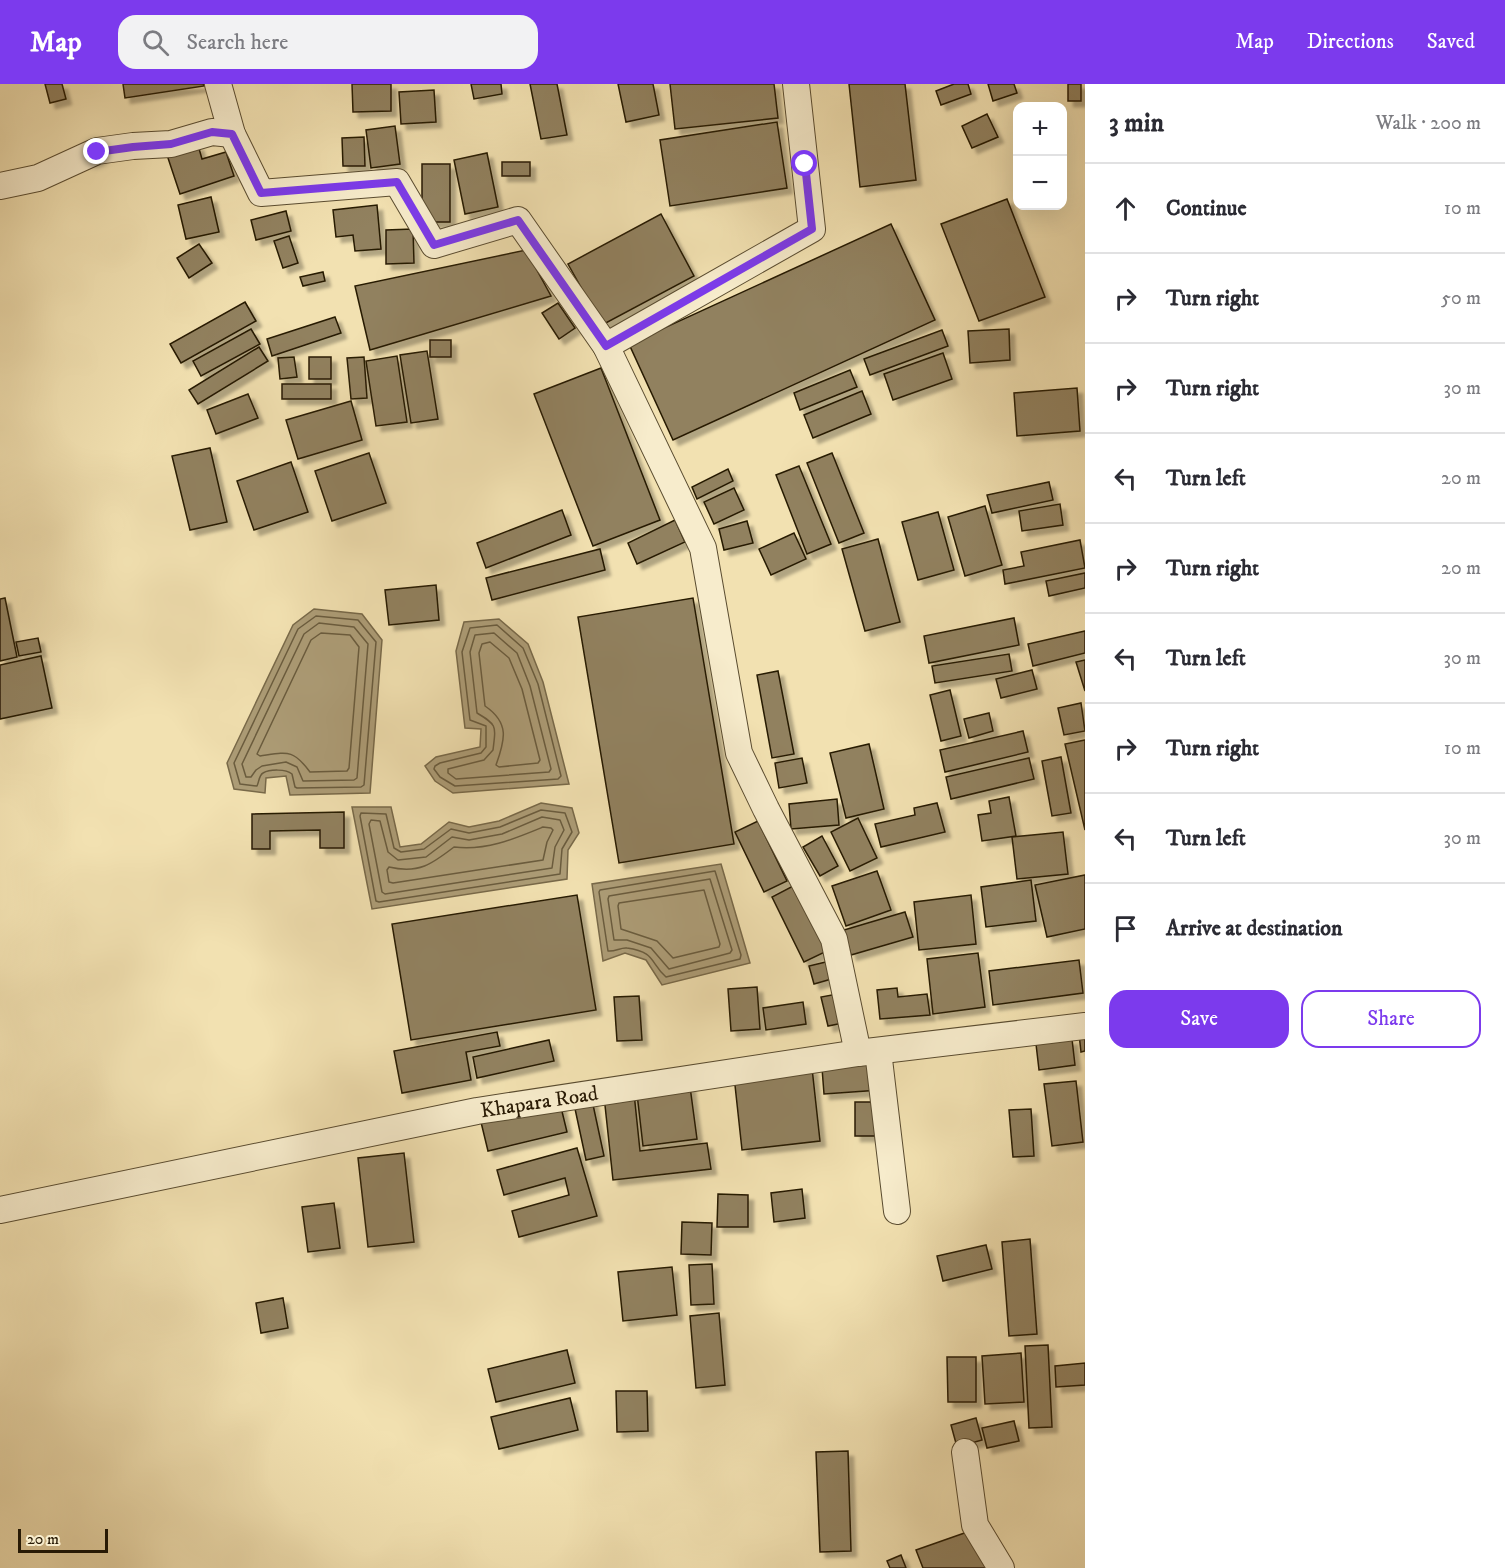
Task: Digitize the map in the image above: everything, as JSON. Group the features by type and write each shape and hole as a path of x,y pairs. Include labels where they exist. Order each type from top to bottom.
{"street":[{"path":"218,84 232,134 261,193 397,182 434,245 518,220 606,346 703,548 740,753 766,809 834,939 868,1052 897,1211"},
{"path":"606,346 812,229 796,84"},
{"path":"0,186 38,178 97,152 171,144 212,132 232,134"},
{"name":"Khapara Road","path":"0,1210 477,1111 868,1052 1085,1026"},
{"path":"965,1452 975,1525 1001,1568"}],"water":[{"path":"314,609 362,614 382,640 370,793 290,795 286,776 266,778 265,793 234,789 227,763 293,625"},
{"path":"499,619 528,644 543,682 569,784 453,793 435,781 425,766 436,757 480,747 481,729 465,728 456,651 464,622"},
{"path":"541,803 572,808 579,833 568,850 567,879 372,909 352,807 391,807 400,847 421,844 449,822 469,827 499,821"},
{"path":"721,864 750,963 662,985 646,960 625,953 603,961 592,884"}],"building":[{"path":"45,84 62,84 66,99 50,103"},
{"path":"123,84 203,84 204,86 125,98"},
{"path":"352,84 391,84 391,111 353,112"},
{"path":"471,84 501,84 502,94 474,99"},
{"path":"530,84 557,84 567,135 541,139"},
{"path":"618,84 653,84 659,115 626,122"},
{"path":"670,84 774,84 778,118 675,129"},
{"path":"849,84 905,84 916,180 860,187"},
{"path":"954,84 968,84 971,94 941,105 936,91"},
{"path":"988,84 1014,84 1017,93 993,101"},
{"path":"1068,84 1081,84 1081,101 1068,101"},
{"path":"434,90 436,122 401,124 399,92"},
{"path":"987,114 998,137 972,148 962,126"},
{"path":"777,122 787,188 670,206 660,140"},
{"path":"395,126 400,164 371,168 366,130"},
{"path":"364,137 365,166 343,166 342,138"},
{"path":"198,145 202,159 226,152 234,176 180,194 167,155"},
{"path":"487,153 498,207 465,214 454,160"},
{"path":"502,162 530,162 530,176 502,176"},
{"path":"422,164 450,164 450,222 422,222"},
{"path":"211,197 219,232 186,239 178,205"},
{"path":"1007,199 1045,297 979,321 941,224"},
{"path":"377,205 381,249 355,251 353,235 336,237 333,210"},
{"path":"286,211 291,231 256,240 251,220"},
{"path":"661,214 694,276 602,325 568,264"},
{"path":"891,224 935,320 673,440 629,344"},
{"path":"413,229 414,263 386,264 386,230"},
{"path":"289,236 298,263 283,268 274,241"},
{"path":"199,244 212,263 189,278 177,258"},
{"path":"526,250 551,296 370,350 355,286"},
{"path":"323,272 325,281 303,286 300,277"},
{"path":"245,302 256,321 181,363 170,344"},
{"path":"558,303 575,328 559,339 542,313"},
{"path":"335,317 341,333 272,356 267,339"},
{"path":"251,329 260,344 201,376 193,361"},
{"path":"1009,329 1010,360 970,363 968,331"},
{"path":"942,330 948,346 870,375 864,359"},
{"path":"430,340 451,340 451,357 430,357"},
{"path":"259,347 268,361 198,404 189,390"},
{"path":"427,351 438,419 411,423 400,355"},
{"path":"943,353 952,379 893,400 884,374"},
{"path":"397,356 407,422 376,426 366,361"},
{"path":"294,357 297,377 280,379 278,358"},
{"path":"309,357 331,357 331,379 309,379"},
{"path":"364,357 367,398 351,399 347,358"},
{"path":"601,368 660,520 593,546 534,394"},
{"path":"850,370 857,387 800,410 794,393"},
{"path":"282,384 331,384 331,399 282,399"},
{"path":"1077,388 1080,431 1017,436 1014,393"},
{"path":"862,391 871,414 813,438 804,415"},
{"path":"248,394 258,418 216,434 207,410"},
{"path":"351,401 362,440 298,459 286,420"},
{"path":"210,448 227,522 190,530 172,456"},
{"path":"369,453 386,503 332,521 315,471"},
{"path":"832,453 864,533 839,543 807,463"},
{"path":"291,462 308,512 254,530 237,481"},
{"path":"799,466 831,544 807,554 776,475"},
{"path":"728,469 733,481 697,499 692,487"},
{"path":"1049,482 1053,500 992,513 987,495"},
{"path":"734,488 744,510 714,524 704,502"},
{"path":"1060,504 1063,525 1022,531 1019,511"},
{"path":"985,506 1002,565 965,576 948,517"},
{"path":"562,510 571,535 486,568 477,543"},
{"path":"938,512 954,570 918,580 902,522"},
{"path":"675,520 685,542 637,564 628,543"},
{"path":"747,521 753,543 724,550 719,529"},
{"path":"794,533 806,559 771,575 759,549"},
{"path":"878,539 900,622 865,631 842,549"},
{"path":"1080,540 1085,568 1005,584 1003,570 1024,566 1021,552"},
{"path":"600,549 605,570 492,600 486,578"},
{"path":"1085,573 1085,588 1049,596 1046,581"},
{"path":"436,585 439,620 389,625 385,590"},
{"path":"5,598 17,657 0,661 0,599"},
{"path":"693,598 734,844 619,863 578,617"},
{"path":"1014,618 1019,645 929,663 924,636"},
{"path":"1085,631 1085,653 1033,666 1028,644"},
{"path":"38,638 41,652 19,656 16,642"},
{"path":"1009,654 1012,671 935,683 932,666"},
{"path":"41,656 52,708 0,719 0,665"},
{"path":"1085,660 1085,691 1076,662"},
{"path":"1032,670 1037,689 1001,698 996,679"},
{"path":"778,671 794,754 772,758 757,675"},
{"path":"950,690 961,736 941,741 930,695"},
{"path":"1081,703 1085,731 1064,735 1058,708"},
{"path":"989,713 993,731 969,738 964,719"},
{"path":"1023,731 1028,752 945,772 940,750"},
{"path":"1085,740 1085,830 1065,744"},
{"path":"869,744 884,809 846,818 830,753"},
{"path":"1061,757 1071,813 1052,816 1042,761"},
{"path":"802,758 807,783 779,788 775,763"},
{"path":"1029,758 1034,779 951,799 946,777"},
{"path":"1009,797 1016,836 982,841 978,815 991,813 989,801"},
{"path":"837,799 839,825 791,829 789,804"},
{"path":"937,803 945,832 881,847 875,824 915,815 914,808"},
{"path":"344,812 344,848 320,848 320,830 270,831 270,849 252,849 252,814"},
{"path":"858,818 877,858 850,871 831,832"},
{"path":"758,821 787,881 764,892 735,832"},
{"path":"1063,832 1068,874 1017,879 1012,837"},
{"path":"822,836 838,866 820,876 803,847"},
{"path":"877,871 891,910 846,926 832,886"},
{"path":"1085,875 1085,929 1047,937 1035,885"},
{"path":"1031,880 1036,921 986,927 981,887"},
{"path":"795,885 827,951 804,962 772,897"},
{"path":"577,895 596,1010 411,1040 392,924"},
{"path":"971,895 976,944 919,950 914,902"},
{"path":"905,912 913,937 851,955 844,930"},
{"path":"978,953 985,1007 933,1014 927,959"},
{"path":"1079,960 1083,993 993,1005 989,971"},
{"path":"830,961 835,978 814,984 809,966"},
{"path":"757,987 760,1029 731,1031 728,989"},
{"path":"897,988 898,997 927,994 930,1015 880,1019 877,990"},
{"path":"837,994 843,1023 828,1026 821,997"},
{"path":"639,996 642,1040 617,1041 614,997"},
{"path":"803,1002 806,1024 766,1030 763,1008"},
{"path":"497,1032 500,1046 466,1052 471,1080 402,1093 394,1051"},
{"path":"1085,1033 1085,1051 1081,1052 1079,1034"},
{"path":"1072,1039 1075,1065 1039,1070 1036,1044"},
{"path":"549,1040 554,1061 477,1078 473,1057"},
{"path":"878,1064 880,1090 824,1094 822,1068"},
{"path":"812,1068 820,1141 742,1150 734,1076"},
{"path":"689,1079 697,1139 643,1146 636,1085"},
{"path":"1076,1081 1083,1142 1052,1146 1044,1084"},
{"path":"589,1086 604,1156 586,1160 571,1090"},
{"path":"634,1093 640,1151 707,1143 711,1169 613,1180 604,1096"},
{"path":"559,1099 567,1132 488,1151 480,1118"},
{"path":"855,1102 885,1102 885,1136 855,1136"},
{"path":"1031,1109 1034,1156 1013,1157 1009,1110"},
{"path":"577,1148 597,1216 519,1237 512,1211 569,1195 565,1178 504,1195 497,1170"},
{"path":"404,1153 414,1242 368,1247 358,1158"},
{"path":"802,1189 805,1218 774,1222 771,1193"},
{"path":"718,1194 748,1195 748,1227 717,1227"},
{"path":"334,1203 340,1248 308,1252 302,1207"},
{"path":"682,1222 712,1223 711,1255 681,1254"},
{"path":"1030,1239 1037,1334 1009,1336 1002,1242"},
{"path":"986,1245 992,1269 943,1281 937,1256"},
{"path":"712,1264 714,1304 691,1305 689,1265"},
{"path":"672,1267 677,1315 623,1321 618,1272"},
{"path":"283,1298 288,1328 261,1333 256,1303"},
{"path":"719,1313 725,1385 696,1388 690,1316"},
{"path":"1048,1345 1052,1427 1029,1428 1025,1346"},
{"path":"567,1350 575,1383 496,1402 488,1369"},
{"path":"1021,1353 1024,1402 985,1404 982,1356"},
{"path":"947,1357 976,1357 976,1402 948,1402"},
{"path":"1085,1363 1085,1385 1056,1387 1055,1366"},
{"path":"616,1391 647,1391 648,1431 617,1432"},
{"path":"570,1398 578,1430 499,1449 491,1417"},
{"path":"976,1418 982,1440 957,1447 951,1425"},
{"path":"1014,1421 1019,1441 987,1448 982,1428"},
{"path":"848,1451 851,1551 820,1552 816,1452"},
{"path":"973,1530 986,1568 923,1568 916,1550"},
{"path":"901,1555 906,1568 890,1568 887,1561"}],"route":[{"path":"97,152 171,144 212,132 232,134 261,193 397,182 434,245 518,220 606,346 812,229 805,164"}]}
